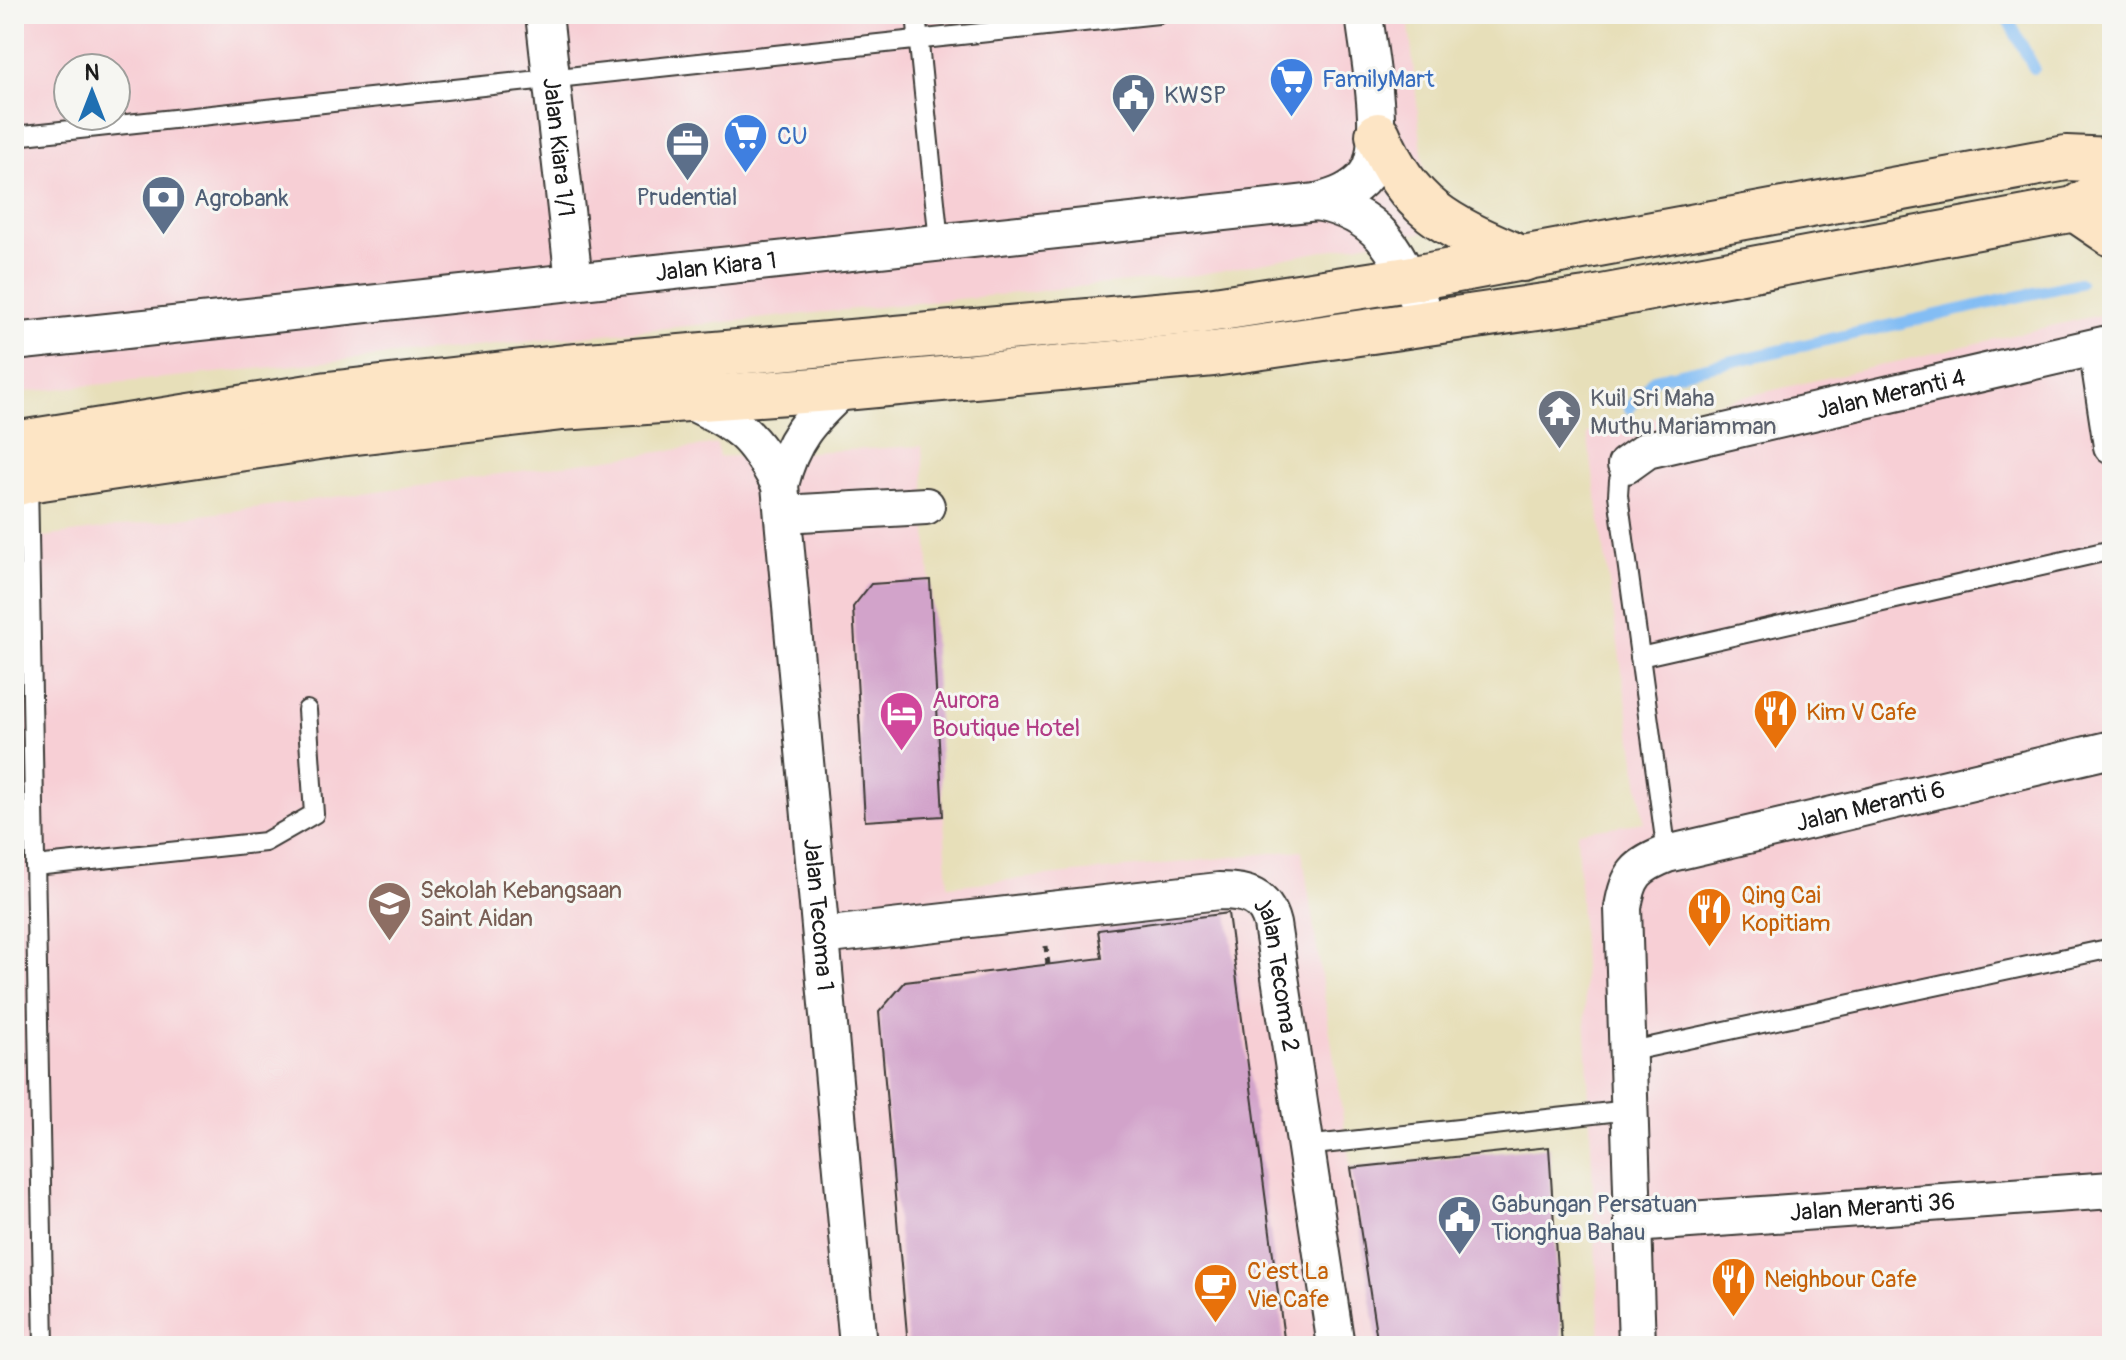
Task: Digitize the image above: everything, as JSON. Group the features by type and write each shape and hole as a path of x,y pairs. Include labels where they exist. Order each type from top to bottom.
{"main road":[{"path":"1378,135 1391,166 1431,212 1464,233 1523,259"},
{"path":"21,462 376,389 566,367 1202,311 1523,259 2066,158 2112,160"},
{"path":"21,462 339,434 562,408 844,388 1213,354 1601,297 2075,209 2112,185"},
{"path":"2075,209 2112,234"}],"street":[{"name":"Jalan Kiara 1/1","path":"544,14 574,281"},
{"path":"1364,14 1378,135"},
{"name":"Jalan Kiara 1","path":"14,342 1317,202 1354,188 1367,174 1378,135"},
{"path":"1317,202 1343,207 1367,220 1384,235 1429,323"},
{"path":"2104,345 2112,446"},
{"name":"Jalan Meranti 4","path":"1626,465 1647,450 2104,345"},
{"path":"782,500 786,459 797,437 816,413 844,388"},
{"path":"687,400 729,420 749,437 764,455 782,500"},
{"path":"782,500 926,506"},
{"name":"Jalan Tecoma 1","path":"782,500 858,1346"},
{"name":"Jalan Meranti 6","path":"1627,1052 1623,908 1625,891 1633,874 1646,863 1667,854 2112,749"},
{"name":"Jalan Tecoma 2","path":"821,936 1219,891 1238,891 1262,902 1272,924 1336,1346"},
{"path":"1627,1052 1637,1346"},
{"name":"Jalan Meranti 36","path":"1633,1224 2112,1190"}],"lane":[{"path":"916,14 939,242"},
{"path":"14,136 1158,14"},
{"path":"21,462 35,866 44,1346"},
{"path":"1626,465 1619,480 1618,495 1667,854"},
{"path":"1640,657 2112,550"},
{"path":"35,866 265,842 314,814 307,710"},
{"path":"1627,1052 2112,948"},
{"path":"1305,1146 1629,1110"}],"shaded area":[{"path":"14,14 1408,14 1430,231 1197,275 14,393"},
{"path":"2112,312 2112,1346 1600,1346 1577,832 1644,822 1587,433"},
{"name":"Sekolah Kebangsaan Saint Aidan","path":"717,444 719,457 922,446 948,886 1302,850 1378,1346 14,1346 14,541"}],"green space":[{"path":"14,1189 22,1346 14,1346"}],"building":[{"name":"Aurora Boutique Hotel","path":"930,580 943,816 865,821 853,607 871,584"},
{"path":"1228,913 1285,1346 908,1346 879,1012 905,982 1102,958 1098,930"},
{"name":"Gabungan Persatuan Tionghua Bahau","path":"1549,1147 1562,1346 1378,1346 1351,1168"}],"waterway":[{"path":"2005,14 2034,68"},
{"path":"1629,408 1654,379 2079,283"}],"place":[{"name":"FamilyMart","path":"1291,118"},
{"name":"KWSP","path":"1133,134"},
{"name":"CU","path":"746,175"},
{"name":"Prudential","path":"687,182"},
{"name":"Agrobank","path":"163,237"},
{"name":"Kuil Sri Maha Muthu Mariamman","path":"1559,451"},
{"name":"Kim V Cafe","path":"1775,751"},
{"name":"Aurora Boutique Hotel","path":"901,753"},
{"name":"Sekolah Kebangsaan Saint Aidan","path":"389,943"},
{"name":"Qing Cai Kopitiam","path":"1710,948"},
{"name":"Gabungan Persatuan Tionghua Bahau","path":"1460,1257"},
{"name":"Neighbour Cafe","path":"1733,1318"},
{"name":"C'est La Vie Cafe","path":"1216,1324"}]}
